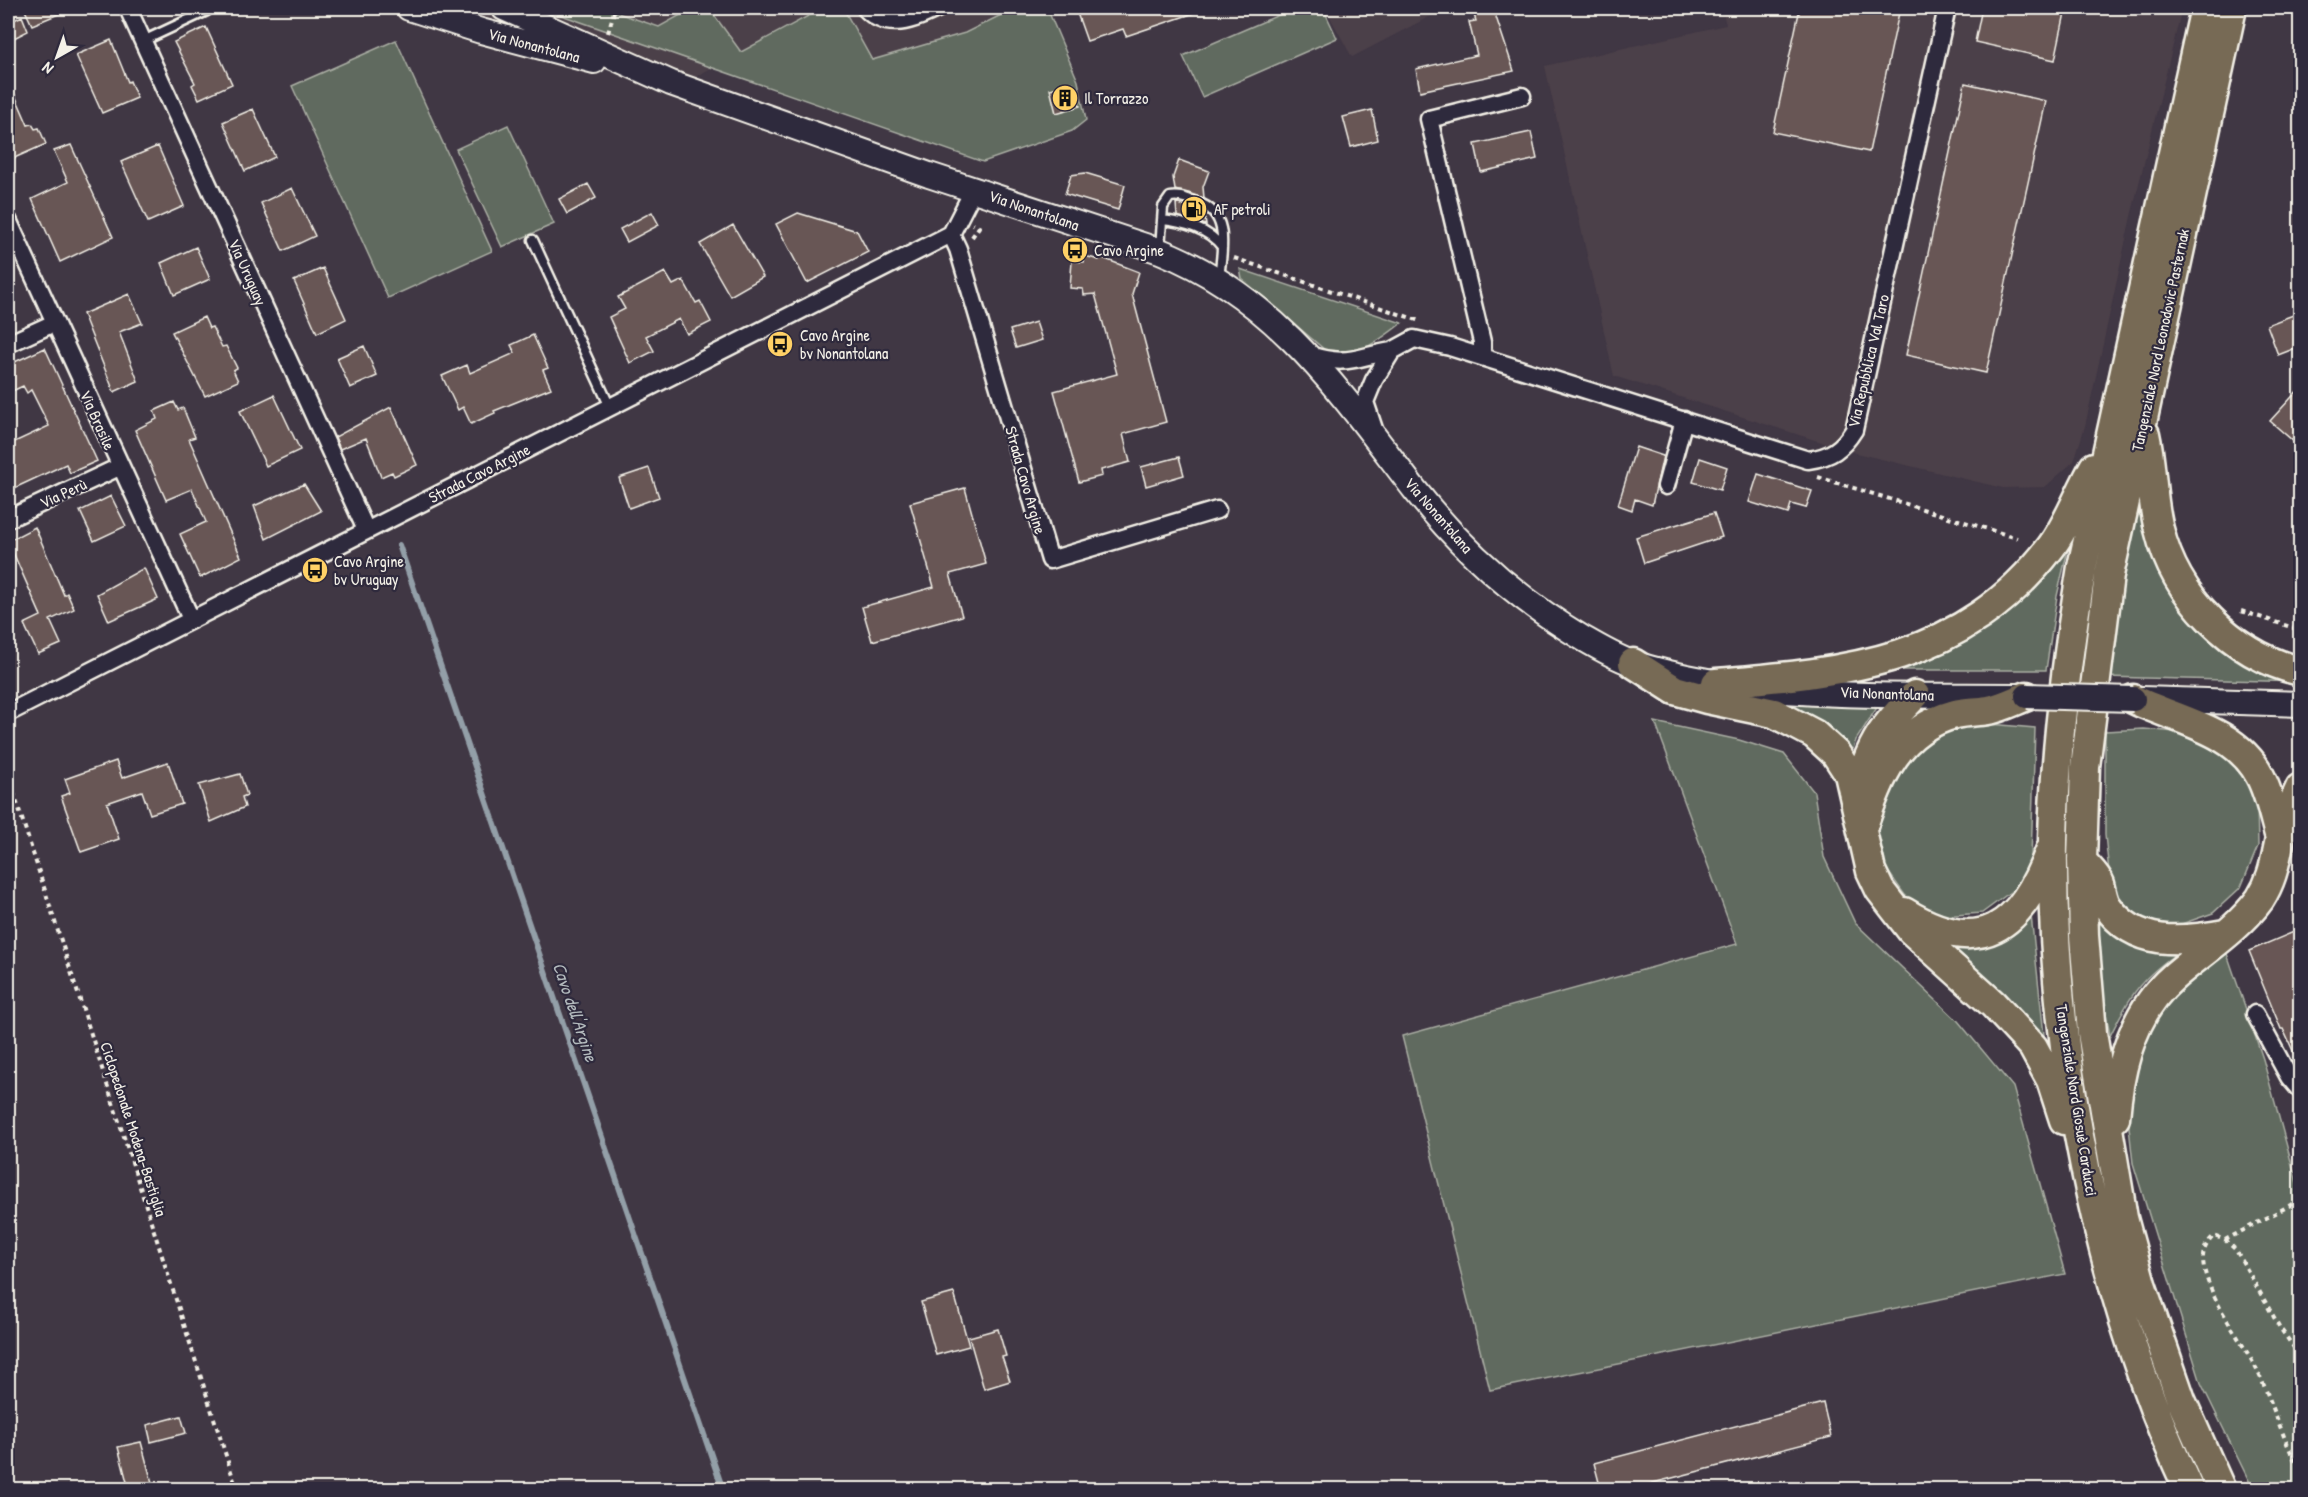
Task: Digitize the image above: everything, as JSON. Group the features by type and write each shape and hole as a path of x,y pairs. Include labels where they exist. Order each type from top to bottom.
{"highway":[{"name":"Tangenziale Nord Leonodovic Pasternak","path":"2073,624 2110,439 2205,8"},
{"name":"Tangenziale Nord Leonodovic Pasternak","path":"2095,674 2109,575 2232,8"},
{"path":"2142,418 2159,529 2172,564 2193,600 2220,629 2255,655 2301,670"},
{"path":"1716,683 1805,676 1875,663 1911,652 1947,635 1985,610 2019,582 2051,547 2110,439"},
{"name":"Tangenziale Nord Giosuè Carducci","path":"2073,624 2059,737 2053,841 2057,941 2066,1046 2092,1199 2142,1379 2189,1490"},
{"path":"1633,663 1675,690 1774,713 1814,734 1836,754 1849,774 1856,796 1861,831 1871,871 1880,890 1911,930 1993,1004 2033,1047 2051,1080 2092,1199"},
{"name":"Tangenziale Nord Giosuè Carducci","path":"2095,674 2085,767 2082,861 2084,936 2092,1033 2123,1218 2141,1284 2181,1400 2221,1490"},
{"path":"1856,796 1865,762 1875,741 1888,722 1915,695"},
{"path":"1861,831 1882,773 1896,752 1915,734 1956,713 1990,710 2027,696"},
{"path":"2133,699 2164,714 2205,728 2243,754 2259,774 2265,787 2280,838"},
{"path":"2112,1156 2117,1093 2134,1030 2149,1004 2171,979 2244,918 2271,880 2280,838 2301,788"},
{"path":"1894,906 1917,920 1945,931 1965,934 1988,930 2013,917 2026,903 2040,876 2053,841"},
{"path":"2082,861 2099,881 2106,904 2121,921 2144,936 2170,942 2225,934"}],"main road":[{"name":"Via Nonantolana","path":"409,8 481,31 661,78"},
{"name":"Via Nonantolana","path":"504,8 661,78 974,189 1160,251 1185,261 1219,280 1250,301 1309,355 1377,438 1440,521 1485,567 1560,625 1633,663 1716,683 1915,695 2301,704"}],"street":[{"path":"865,8 881,21 901,23 939,8"},
{"name":"Via Repubblica Val Taro","path":"1309,355 1333,362 1353,362 1392,351 1414,339 1482,357 1808,460 1826,457 1843,447 1854,430 1947,8"},
{"name":"Via Uruguay","path":"136,10 143,41 366,530"},
{"path":"1482,357 1482,342 1429,119 1522,96"},
{"path":"951,234 974,189"},
{"name":"Via Brasile","path":"8,220 191,619"},
{"name":"Strada Cavo Argine","path":"8,713 951,234 958,249 1050,560 1217,510"},
{"path":"8,344 54,323"},
{"path":"1377,438 1365,402 1374,380 1392,351"},
{"path":"1666,486 1684,420"},
{"name":"Via Perù","path":"8,519 119,466"},
{"path":"2255,1014 2289,1077 2301,1090"}],"lane":[{"path":"143,41 207,11 205,8"},
{"path":"1160,251 1164,207 1170,197 1178,195 1207,205 1220,222 1222,247 1219,280"},
{"path":"1162,220 1174,221 1206,232 1222,247"},
{"path":"533,240 610,407"}],"path":[{"path":"2241,611 2301,630"},
{"name":"Ciclopedonale Modena-Bastiglia","path":"8,775 237,1490"},
{"path":"2225,1240 2301,1200"},
{"path":"2301,1356 2280,1328 2236,1250 2225,1240 2214,1236 2208,1241 2203,1256 2209,1280 2223,1313 2256,1368 2301,1470"}],"shaded area":[{"path":"457,8 823,8 676,87 531,32"},
{"path":"843,8 1015,8 965,33 872,60"},
{"path":"1325,8 1446,8 1352,57"},
{"path":"1722,8 2182,8 2131,216 2085,426 2074,461 2045,487 2003,488 1856,453 1614,376 1545,66 1726,25"}],"green space":[{"path":"541,8 603,8 659,27 693,8 709,8 741,52 823,8 843,8 872,60 965,33 1015,8 1047,8 1078,81 1086,120 1072,131 983,162"},
{"path":"1295,8 1323,8 1337,38 1202,97 1183,56"},
{"path":"396,40 492,251 388,298 292,86"},
{"path":"508,125 554,224 502,247 456,149"},
{"path":"1240,269 1402,323 1375,342 1358,350 1337,352 1325,350 1242,279"},
{"path":"2137,488 2147,540 2189,609 2300,682 2105,677"},
{"path":"2077,511 2057,596 2046,670 1862,670 1991,611"},
{"path":"1787,705 1878,706 1856,740 1849,760"},
{"path":"1956,721 2035,728 2031,859 2017,887 1982,913 1942,916 1907,898 1882,863 1871,819 1902,753"},
{"path":"1655,722 1739,740 1784,754 1814,792 1824,857 1855,923 1958,1021 2013,1087 2065,1274 1490,1390 1402,1036 1737,944"},
{"path":"2144,729 2197,734 2231,757 2257,800 2258,846 2241,887 2213,913 2173,927 2135,917 2111,890 2105,835 2105,731"},
{"path":"2030,906 2045,1044 1923,929 1949,938"},
{"path":"2097,910 2184,948 2158,968 2140,986 2125,1007 2110,1036 2101,984"},
{"path":"2224,945 2263,1059 2300,1194 2300,1340 2293,1345 2300,1356 2300,1489 2253,1489 2201,1383 2133,1163 2125,1091 2145,1028 2178,984"}],"building":[{"path":"24,8 73,8 32,25"},
{"path":"1093,8 1202,8 1203,10 1126,36 1123,29 1087,41 1077,13"},
{"path":"1472,8 1493,8 1514,71 1420,91 1416,69 1477,55 1469,22 1476,21"},
{"path":"1800,8 1900,8 1869,152 1773,132"},
{"path":"1982,8 2066,8 2055,60 1975,42"},
{"path":"22,16 28,31 8,41 8,23"},
{"path":"206,27 232,84 199,99 192,85 195,83 174,42"},
{"path":"111,40 137,98 102,113 76,55"},
{"path":"8,79 28,125 32,124 35,129 39,128 46,144 12,159 8,149"},
{"name":"Il Torrazzo","path":"1073,83 1080,106 1056,113 1050,89"},
{"path":"1965,83 2046,101 1986,373 1906,355"},
{"path":"253,109 275,157 245,171 223,122"},
{"path":"1372,110 1378,140 1351,147 1343,117"},
{"path":"1531,132 1537,159 1481,172 1475,144"},
{"path":"71,145 113,237 60,262 32,199 68,182 54,151"},
{"path":"158,146 184,206 148,222 121,162"},
{"path":"1179,160 1209,171 1203,187 1204,198 1175,190 1173,177"},
{"path":"1085,173 1125,185 1118,210 1065,194 1071,175"},
{"path":"588,184 596,198 567,214 559,199"},
{"path":"292,188 315,236 283,251 261,203"},
{"path":"1176,203 1204,213 1206,225 1177,216"},
{"path":"652,212 659,225 627,242 620,229"},
{"path":"798,213 857,231 868,252 807,283 776,224"},
{"path":"733,225 763,277 730,296 700,244"},
{"path":"196,247 210,279 174,295 161,263"},
{"path":"1085,256 1099,260 1100,257 1139,272 1132,294 1166,422 1123,434 1130,462 1101,470 1102,476 1079,482 1054,391 1117,374 1095,294 1084,295 1083,289 1070,288 1072,261 1084,262"},
{"path":"323,268 346,319 317,333 294,281"},
{"path":"665,272 673,285 683,280 696,303 700,301 711,322 687,334 679,319 646,336 654,351 630,363 609,317 625,309 618,297"},
{"path":"129,294 142,323 119,332 138,381 114,392 83,314"},
{"path":"2301,312 2301,346 2278,355 2267,325"},
{"path":"204,317 222,347 226,346 237,368 233,370 238,381 205,396 172,332"},
{"path":"1036,322 1042,340 1016,348 1010,330"},
{"path":"533,335 548,368 543,370 551,388 494,411 495,413 471,424 463,407 458,410 442,376 467,365 470,373 515,353 511,345"},
{"path":"364,346 377,376 350,388 337,358"},
{"path":"45,348 97,461 70,473 66,464 8,491 8,445 49,426 31,390 27,393 23,386 8,393 8,365"},
{"path":"2301,387 2301,448 2270,421"},
{"path":"274,395 300,450 266,466 240,411"},
{"path":"174,402 178,410 183,408 195,437 189,439 241,557 200,578 180,534 206,522 192,489 166,500 135,430 157,419 154,411"},
{"path":"391,407 417,465 394,476 392,472 381,477 366,438 340,449 335,437"},
{"path":"1636,447 1663,456 1652,505 1635,499 1632,510 1618,505"},
{"path":"1179,457 1184,475 1146,486 1141,467"},
{"path":"1700,458 1727,467 1720,490 1693,482"},
{"path":"649,468 659,497 629,508 619,478"},
{"path":"1758,474 1812,491 1806,508 1791,504 1788,514 1749,502"},
{"path":"304,484 321,511 266,539 254,506"},
{"path":"965,488 986,564 950,574 962,616 872,641 862,607 934,587 910,503"},
{"path":"111,496 126,526 94,541 80,511"},
{"path":"1714,513 1722,537 1644,563 1636,537"},
{"path":"35,527 64,595 67,593 74,609 50,620 61,644 38,654 24,624 41,616 8,541"},
{"path":"144,568 158,599 109,621 97,594"},
{"path":"116,761 122,778 168,762 182,804 150,814 142,791 107,803 119,839 81,852 61,796 70,793 65,779"},
{"path":"240,774 247,795 242,797 245,807 211,822 199,785"},
{"path":"2301,929 2300,1066 2281,1029 2249,951"},
{"path":"954,1293 969,1346 936,1355 921,1302"},
{"path":"998,1329 1006,1356 1002,1357 1010,1381 984,1389 969,1337"},
{"path":"1823,1403 1831,1437 1626,1490 1601,1490 1594,1463"},
{"path":"181,1416 186,1433 151,1442 147,1425"},
{"path":"141,1442 154,1490 129,1490 118,1447"}],"waterway":[{"name":"Cavo dell'Argine","path":"399,545 723,1490"}],"place":[{"name":"Il Torrazzo","path":"1065,98"},
{"name":"AF petroli","path":"1194,209"},
{"name":"Cavo Argine","path":"1075,250"},
{"name":"Cavo Argine bv Nonantolana","path":"780,344"},
{"name":"Cavo Argine bv Uruguay","path":"315,570"}]}
